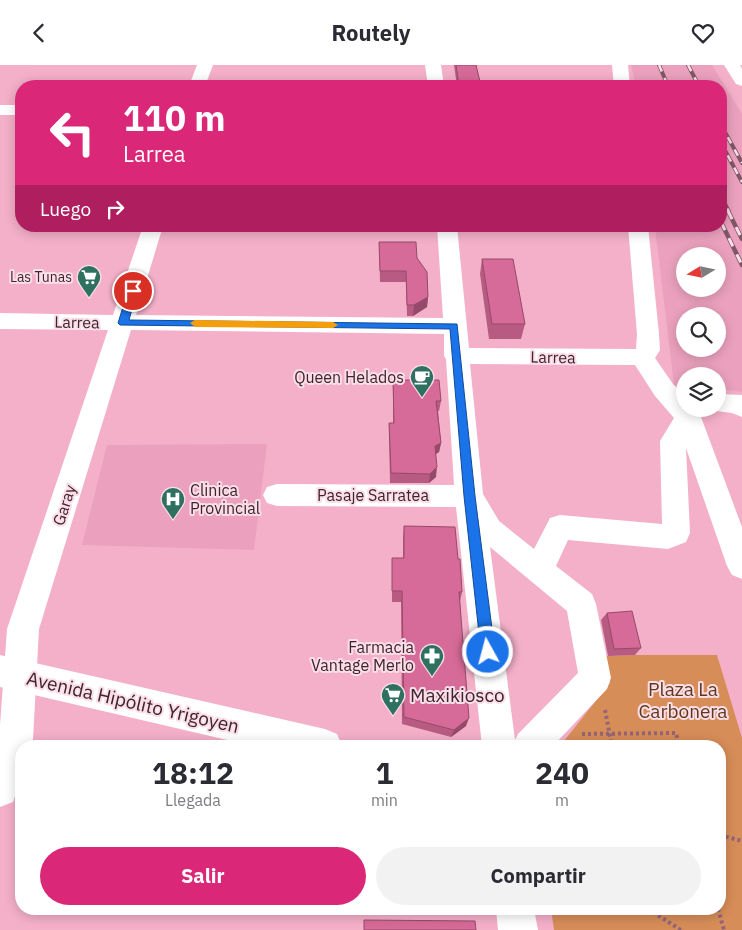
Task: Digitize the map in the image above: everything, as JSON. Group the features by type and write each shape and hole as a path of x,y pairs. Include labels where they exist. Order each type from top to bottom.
{"street":[{"path":"199,80 205,65"},
{"path":"433,65 435,80"},
{"path":"614,65 621,77"},
{"path":"732,65 742,81"},
{"path":"0,110 15,110"},
{"name":"Garay","path":"16,740 10,673 151,232"},
{"path":"447,232 456,357 469,496 498,740"},
{"path":"639,232 648,334 645,353 676,398"},
{"name":"Larrea","path":"0,321 454,326"},
{"name":"Larrea","path":"456,357 632,358 645,353"},
{"path":"726,403 741,404 742,408"},
{"path":"539,570 560,527 668,537 676,533 673,441 679,417"},
{"path":"686,417 742,566"},
{"name":"Pasaje Sarratea","path":"277,495 469,496"},
{"path":"469,496 489,530 581,604 595,678 536,740"},
{"name":"Avenida Hipólito Yrigoyen","path":"10,673 299,740"},
{"name":"Garay","path":"0,789 15,742"},
{"path":"517,915 518,930"}],"path":[{"path":"605,709 611,740"},
{"path":"580,734 676,733 678,740"},
{"path":"726,837 742,841"},
{"path":"657,915 681,930"},
{"path":"720,915 724,930"}],"shaded area":[{"path":"631,65 712,65 721,80 635,80"},
{"path":"727,90 742,114 742,392 726,390 726,367 676,367 676,385 674,385 656,232 727,232"},
{"name":"Clinica Provincial","path":"267,444 254,550 82,545 107,445"}],"green space":[{"name":"Plaza La Carbonera","path":"717,655 742,738 742,930 554,930 552,915 726,915 726,740 565,740 610,683 605,656"}],"building":[{"path":"456,65 476,65 480,80 458,80"},
{"path":"379,242 416,242 417,258 427,272 428,297 414,305 407,305 406,271 380,271"},
{"path":"482,259 513,259 525,324 492,324"},
{"path":"393,380 439,380 441,401 436,401 441,443 435,446 437,467 430,474 391,473 389,423 394,423"},
{"path":"404,526 455,527 458,559 460,559 462,592 459,592 469,718 454,730 404,717 402,591 392,591 392,558 404,558"},
{"path":"632,611 641,648 614,649 607,613"},
{"path":"364,920 475,921 476,930 364,930"}],"railway":[{"path":"659,65 665,80"},
{"path":"688,65 696,80"},
{"path":"727,136 742,163"},
{"path":"727,154 742,182"},
{"path":"727,208 729,212"},
{"path":"728,211 742,239"},
{"path":"726,232 742,265"}],"slow traffic":[{"path":"195,323 333,325"}],"place":[{"name":"Las Tunas","path":"89,298"},
{"name":"Queen Helados","path":"422,398"},
{"name":"Clinica Provincial","path":"173,520"},
{"name":"Farmacia Vantage Merlo","path":"432,677"},
{"name":"Maxikiosco","path":"393,716"}],"route":[{"path":"133,291 123,323 454,326 469,496 488,652"}]}
